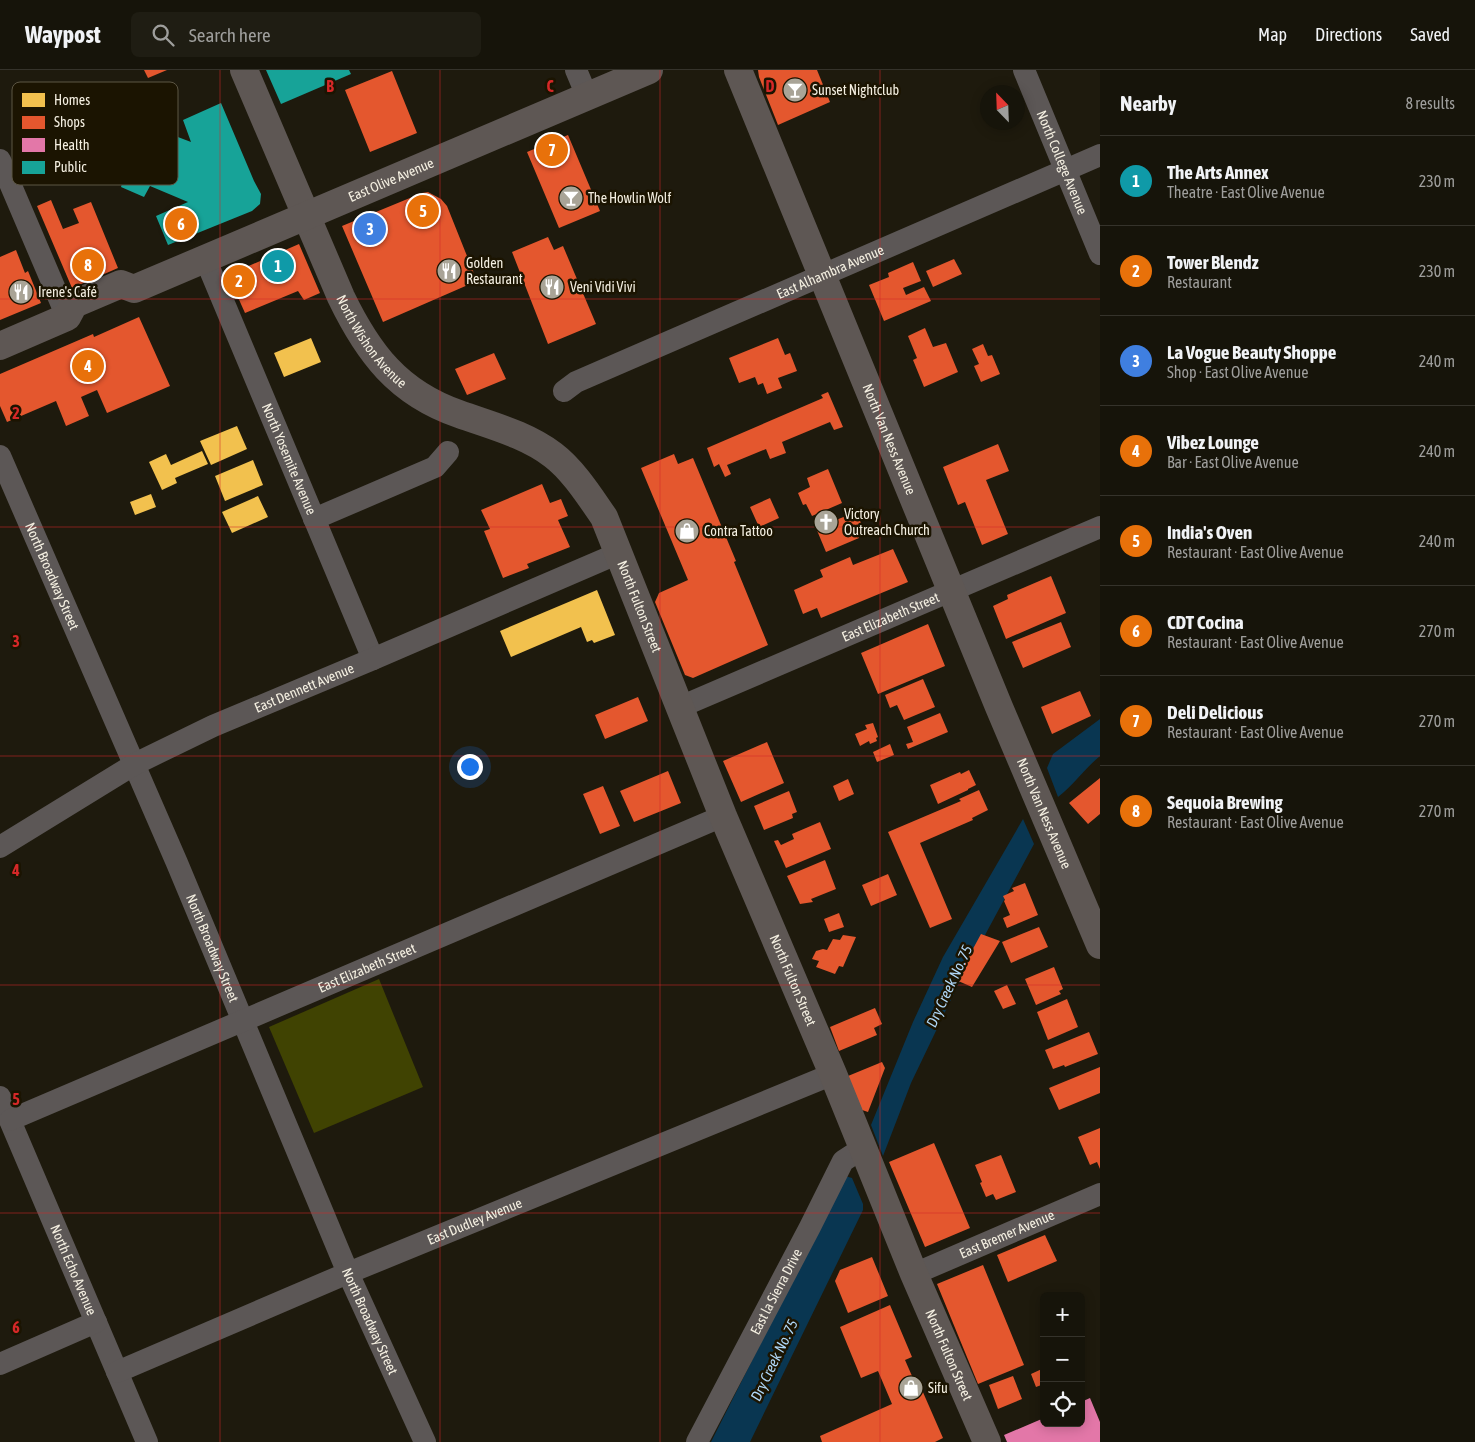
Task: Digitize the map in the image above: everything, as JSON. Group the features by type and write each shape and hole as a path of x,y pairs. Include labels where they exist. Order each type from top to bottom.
{"main road":[{"name":"North Wishon Avenue","path":"244,70 341,297 356,327 375,356 411,389 435,404 504,429 536,444 555,457 579,483 604,517"},
{"name":"East Olive Avenue","path":"0,346 67,317 79,321 129,300 134,288 649,70"},
{"name":"North Van Ness Avenue","path":"738,70 951,590 1100,945"},
{"name":"North Fulton Street","path":"604,517 723,816 833,1074 914,1274 987,1442"}],"street":[{"path":"576,70 587,96"},
{"name":"North College Avenue","path":"1024,70 1100,254"},
{"name":"East Alhambra Avenue","path":"564,391 576,382 1100,155"},
{"path":"0,160 67,317"},
{"name":"North Yosemite Avenue","path":"205,258 373,659"},
{"path":"314,519 435,467 448,452"},
{"name":"North Broadway Street","path":"0,456 135,764 348,1273 425,1442"},
{"name":"East Elizabeth Street","path":"680,707 1100,527"},
{"name":"East Dennett Avenue","path":"0,847 135,764 213,726 619,553"},
{"name":"East Elizabeth Street","path":"4,1111 243,1020 723,816"},
{"name":"East Dudley Avenue","path":"117,1372 348,1273 833,1074"},
{"name":"North Echo Avenue","path":"4,1111 147,1442"},
{"name":"East la Sierra Drive","path":"696,1442 810,1227 843,1160 867,1157"},
{"name":"East Bremer Avenue","path":"914,1274 1100,1194"},
{"path":"0,1364 96,1322"}],"shaded area":[{"path":"379,979 423,1087 314,1133 269,1027"}],"water":[{"path":"1100,719 1100,756 1058,797 1047,768 1053,754"},
{"name":"Dry Creek No. 75","path":"1023,819 1034,844 957,987 911,1083 883,1156 871,1125 913,1022 943,957"},
{"name":"Dry Creek No. 75","path":"845,1176 852,1178 863,1204 863,1210 750,1442 711,1442"}],"building: Homes":[{"path":"311,338 321,362 284,377 274,353"},
{"path":"237,426 247,449 211,465 200,441"},
{"path":"202,451 208,464 175,478 177,483 162,490 149,462 166,454 171,465"},
{"path":"253,460 263,485 225,501 215,476"},
{"path":"151,494 156,507 135,515 130,502"},
{"path":"258,496 268,517 232,533 222,512"},
{"path":"597,590 615,635 594,643 592,640 587,642 581,627 511,657 500,631"}],"building: Shops":[{"path":"144,70 167,70 148,78"},
{"name":"Sunset Nightclub","path":"758,70 817,70 830,102 778,125"},
{"path":"392,71 417,133 370,152 345,90"},
{"path":"568,135 600,211 559,228 527,152"},
{"path":"428,192 441,199 447,206 477,281 383,322 342,226"},
{"path":"51,200 63,229 79,223 73,209 91,202 118,268 72,288 37,206"},
{"path":"548,237 554,250 563,246 596,324 548,344 512,252"},
{"path":"299,244 320,293 304,300 298,291 245,313 228,275"},
{"path":"16,250 25,273 28,271 41,303 0,320 0,257"},
{"path":"954,259 962,274 933,287 926,271"},
{"path":"913,262 921,281 903,288 906,295 924,287 931,301 884,321 869,285 889,277 888,273"},
{"path":"139,317 170,386 107,413 97,390 81,397 89,416 66,426 56,401 7,422 0,406 0,374 93,334 94,337"},
{"path":"925,328 933,347 946,343 958,372 924,387 913,360 917,358 908,336"},
{"path":"778,338 785,355 790,353 797,371 778,378 782,388 767,394 763,383 758,385 755,377 739,383 729,358"},
{"path":"983,344 988,356 992,355 1000,374 981,382 974,366 979,364 972,349"},
{"path":"494,353 506,379 467,395 455,369"},
{"path":"828,392 843,427 834,430 830,422 782,442 786,453 770,459 766,449 727,465 731,474 725,477 719,464 714,467 707,448 823,398 821,395"},
{"path":"998,444 1009,471 986,480 1008,534 982,545 965,502 958,505 943,467"},
{"path":"674,454 678,464 693,458 736,561 734,562 768,645 693,678 685,675 655,602 659,593 688,580 641,468"},
{"path":"828,469 842,503 812,516 806,504 803,505 798,493 810,487 807,478"},
{"path":"542,484 550,503 561,499 568,516 558,520 570,547 527,564 529,568 503,578 484,531 490,529 481,510"},
{"path":"770,498 779,518 759,527 750,507"},
{"path":"856,512 862,525 854,528 859,538 826,552 816,528"},
{"path":"893,549 908,582 821,618 817,608 803,614 794,590 823,577 820,570 850,557 853,565"},
{"path":"1051,576 1066,613 1006,639 993,606 1008,599 1007,595"},
{"path":"1061,622 1071,647 1023,668 1012,642"},
{"path":"928,624 945,666 878,694 861,653"},
{"path":"923,679 935,707 904,720 897,705 890,708 885,695"},
{"path":"1080,691 1091,716 1052,734 1041,707"},
{"path":"638,697 648,721 605,739 595,715"},
{"path":"940,713 948,732 908,749 906,744 913,742 907,727"},
{"path":"873,723 878,737 876,738 877,741 870,744 869,741 860,746 855,734 867,729 865,725"},
{"path":"767,742 784,783 741,802 723,761"},
{"path":"890,744 894,755 877,762 873,752"},
{"path":"969,770 976,785 938,804 930,785"},
{"path":"668,771 681,803 634,822 620,791"},
{"path":"1100,778 1100,814 1088,824 1069,803"},
{"path":"848,779 854,794 839,801 833,786"},
{"path":"603,786 620,826 600,834 583,794"},
{"path":"979,790 988,810 972,818 973,820 920,843 952,919 930,928 888,832 961,801 959,799"},
{"path":"789,791 797,812 792,814 793,818 764,830 754,806"},
{"path":"820,822 831,849 786,868 774,841 778,840 781,845 794,839 792,834"},
{"path":"825,860 836,889 811,899 813,902 800,904 787,876"},
{"path":"888,874 897,895 871,906 862,885"},
{"path":"1025,883 1038,915 1007,928 1003,918 1010,915 1003,896 1014,891 1012,888"},
{"path":"839,913 844,927 829,932 824,919"},
{"path":"1039,927 1048,947 1011,963 1002,942"},
{"path":"981,934 1000,941 972,987 956,980"},
{"path":"843,935 856,937 843,967 839,966 835,974 816,967 819,961 812,959 816,951 827,950 833,939 840,940"},
{"path":"1054,967 1063,989 1059,991 1061,994 1036,1005 1025,979"},
{"path":"1007,985 1016,1004 1003,1009 994,991"},
{"path":"1067,999 1078,1027 1048,1040 1037,1012"},
{"path":"875,1008 882,1024 874,1028 877,1035 839,1051 830,1027"},
{"path":"1089,1032 1098,1054 1065,1067 1064,1065 1053,1069 1045,1050"},
{"path":"882,1062 885,1068 868,1112 862,1110 848,1076"},
{"path":"1100,1067 1100,1093 1059,1110 1049,1088"},
{"path":"1100,1128 1100,1169 1097,1162 1090,1165 1078,1137"},
{"path":"934,1143 970,1228 925,1247 889,1162"},
{"path":"1001,1155 1016,1192 996,1200 993,1194 986,1197 975,1165"},
{"path":"1045,1235 1057,1261 1008,1282 997,1255"},
{"path":"872,1257 888,1296 848,1313 835,1281 840,1270"},
{"path":"983,1265 1024,1365 978,1384 937,1284"},
{"path":"890,1305 912,1357 905,1360 919,1392 922,1390 943,1438 935,1442 822,1442 820,1436 892,1404 878,1371 861,1378 840,1327"},
{"path":"1040,1370 1040,1386 1036,1387 1031,1374"},
{"path":"1013,1376 1022,1399 998,1409 989,1385"}],"building: Health":[{"path":"1090,1398 1100,1422 1100,1442 1007,1442 1004,1435 1040,1420 1040,1427 1085,1427 1085,1400"}],"building: Public":[{"path":"266,70 349,70 351,74 281,104"},
{"path":"221,103 261,194 260,204 252,211 168,245 156,216 188,202 150,186 144,197 121,187 122,185 178,185 178,137 191,142 183,120"}],"place":[{"name":"Sunset Nightclub","path":"795,90"},
{"name":"Deli Delicious","path":"552,150"},
{"name":"The Howlin Wolf","path":"571,198"},
{"name":"India's Oven","path":"423,211"},
{"name":"CDT Cocina","path":"181,224"},
{"name":"La Vogue Beauty Shoppe","path":"370,229"},
{"name":"Sequoia Brewing","path":"88,265"},
{"name":"The Arts Annex","path":"278,266"},
{"name":"Golden Restaurant","path":"449,271"},
{"name":"Tower Blendz","path":"239,281"},
{"name":"Veni Vidi Vivi","path":"552,287"},
{"name":"Irene's Café","path":"21,292"},
{"name":"Vibez Lounge","path":"88,366"},
{"name":"Victory Outreach Church","path":"826,522"},
{"name":"Contra Tattoo","path":"687,531"},
{"name":"Sifu","path":"911,1388"}]}
